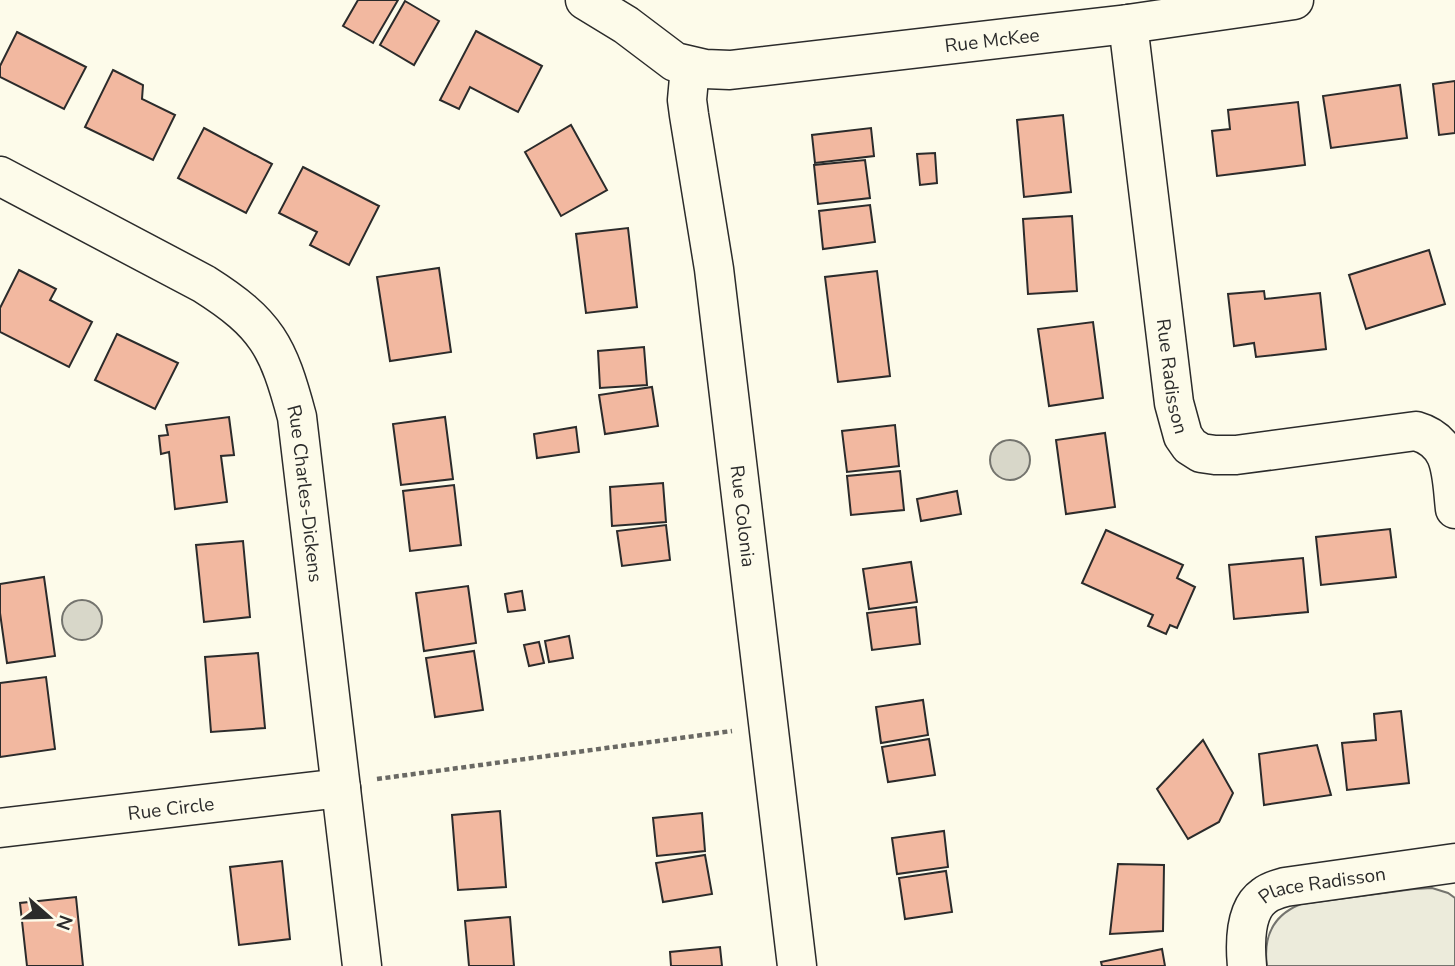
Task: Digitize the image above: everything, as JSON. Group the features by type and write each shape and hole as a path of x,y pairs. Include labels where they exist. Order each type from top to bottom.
{"street":[{"path":"585,0 626,25 675,62 690,67"},
{"name":"Rue McKee","path":"690,67 730,70 771,66 1128,24 1294,0"},
{"name":"Rue Radisson","path":"1128,24 1174,403 1183,436 1190,446 1201,453 1236,456 1416,431 1438,442 1446,454 1455,509"},
{"name":"Rue Colonia","path":"690,67 687,100 714,269 797,966"},
{"name":"Rue Charles-Dickens","path":"0,176 204,284 247,316 271,343 286,377 296,417 353,784 362,966"},
{"name":"Rue Circle","path":"0,828 353,784"},
{"name":"Place Radisson","path":"1247,966 1247,937 1252,910 1266,893 1285,887 1455,863"}],"path":[{"path":"353,784 742,730"}],"shaded area":[{"path":"1010,440 1024,446 1030,460 1024,474 1010,480 996,474 990,460 996,446"},
{"path":"82,600 90,601 96,606 101,612 101,628 96,634 90,639 82,640 74,639 68,634 63,628 62,620 63,612 68,606 74,601"},
{"path":"1432,888 1455,898 1455,966 1267,966 1267,946 1272,928 1283,914 1301,904"}],"building":[{"path":"358,0 398,0 373,43 343,26"},
{"path":"405,1 439,21 414,65 380,45"},
{"path":"476,31 542,66 518,112 470,87 459,109 440,100"},
{"path":"17,32 86,67 64,109 0,77 0,66"},
{"path":"113,70 143,85 142,99 175,115 153,160 85,127"},
{"path":"1455,81 1455,133 1439,135 1433,84"},
{"path":"1400,85 1407,138 1331,148 1323,96"},
{"path":"1298,102 1305,165 1217,176 1212,131 1230,129 1228,110"},
{"path":"1063,115 1071,192 1024,197 1017,120"},
{"path":"571,125 607,190 561,216 525,152"},
{"path":"204,128 272,164 246,213 178,178"},
{"path":"871,128 874,156 815,163 812,135"},
{"path":"935,153 937,183 920,185 917,154"},
{"path":"865,160 870,198 818,204 814,165"},
{"path":"303,167 379,206 349,265 310,245 317,232 279,213"},
{"path":"870,205 875,242 823,249 819,211"},
{"path":"1072,216 1077,291 1028,294 1023,219"},
{"path":"628,228 637,307 586,313 576,234"},
{"path":"1429,250 1445,304 1366,329 1349,275"},
{"path":"439,268 451,352 390,361 377,277"},
{"path":"19,270 56,289 50,300 92,322 69,367 0,332 0,308"},
{"path":"877,271 890,376 838,382 825,277"},
{"path":"1264,291 1265,299 1320,293 1326,349 1256,357 1254,343 1234,346 1228,294"},
{"path":"1093,322 1103,398 1049,406 1038,329"},
{"path":"117,334 178,363 155,409 95,380"},
{"path":"644,347 647,385 600,388 598,351"},
{"path":"652,387 658,426 605,434 599,395"},
{"path":"229,417 234,455 221,456 227,502 175,509 169,452 161,454 159,436 168,435 166,425"},
{"path":"445,417 453,479 401,485 393,424"},
{"path":"895,425 899,466 847,472 842,431"},
{"path":"576,427 579,452 537,458 534,434"},
{"path":"1105,433 1115,507 1066,514 1056,440"},
{"path":"900,471 904,510 851,515 847,476"},
{"path":"663,483 666,522 612,526 610,487"},
{"path":"454,485 461,545 410,551 403,491"},
{"path":"957,491 961,514 921,521 917,499"},
{"path":"666,525 670,560 622,566 617,531"},
{"path":"1390,529 1396,577 1321,585 1316,537"},
{"path":"1106,530 1183,565 1177,578 1195,587 1177,628 1170,625 1166,634 1148,626 1153,615 1082,583"},
{"path":"243,541 250,617 204,622 196,545"},
{"path":"1303,558 1308,612 1234,619 1229,565"},
{"path":"911,562 917,602 869,609 863,569"},
{"path":"44,577 55,656 7,663 0,613 0,584"},
{"path":"468,586 476,643 424,651 416,593"},
{"path":"522,591 525,610 508,612 505,594"},
{"path":"916,607 920,644 872,650 867,613"},
{"path":"569,636 573,658 549,662 545,641"},
{"path":"539,642 544,663 529,666 524,645"},
{"path":"474,651 483,710 435,717 426,658"},
{"path":"258,653 265,728 211,732 205,657"},
{"path":"46,677 55,749 0,757 0,683"},
{"path":"923,700 928,735 881,743 876,707"},
{"path":"1401,711 1409,783 1347,790 1342,743 1376,740 1374,714"},
{"path":"929,739 935,775 888,782 882,747"},
{"path":"1203,740 1233,793 1219,822 1188,839 1157,789"},
{"path":"1317,745 1331,795 1264,805 1259,754"},
{"path":"500,811 506,887 458,890 452,815"},
{"path":"702,813 705,851 657,856 653,818"},
{"path":"944,831 948,867 897,874 892,838"},
{"path":"705,855 712,894 663,902 656,863"},
{"path":"282,861 290,939 239,945 230,867"},
{"path":"1118,864 1164,865 1163,931 1110,934"},
{"path":"946,871 952,912 905,919 899,878"},
{"path":"76,897 83,966 27,966 20,903"},
{"path":"510,917 514,966 469,966 465,921"},
{"path":"720,947 722,966 671,966 670,952"},
{"path":"1162,949 1165,966 1102,966 1101,962"}]}
